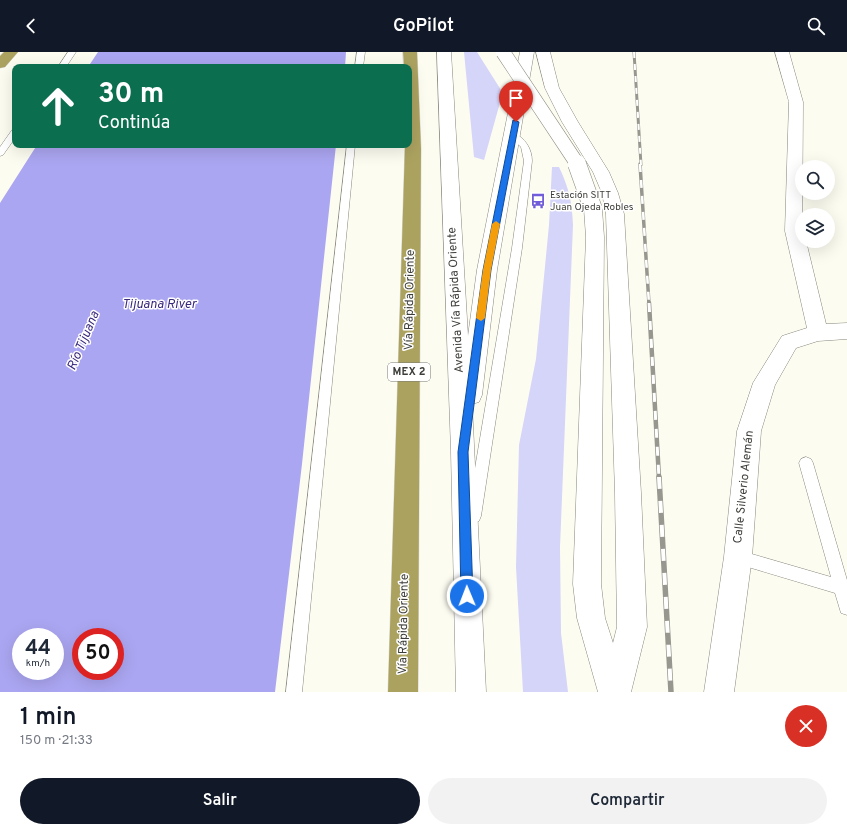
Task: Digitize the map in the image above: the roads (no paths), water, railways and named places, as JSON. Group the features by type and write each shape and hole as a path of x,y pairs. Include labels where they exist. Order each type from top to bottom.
{"highway":[{"path":"0,64 11,52"},
{"name":"Vía Rápida Oriente","path":"410,52 410,64"},
{"name":"Vía Rápida Oriente","path":"403,692 413,149 412,117"}],"main road":[{"name":"Avenida Vía Rápida Oriente","path":"444,52 463,452 471,692"},
{"path":"503,52 578,165 593,209 595,237 587,584 590,618 614,692"},
{"path":"463,452 487,270 514,136 527,52"},
{"path":"543,52 552,88 570,122 601,172 610,193 615,214 628,485 632,628 614,692"},
{"path":"782,52 796,102 794,231 818,333"},
{"name":"Calle Silverio Alemán","path":"719,692 738,557 749,431 764,383 789,342 818,333 847,331"}],"lane":[{"path":"64,64 72,52"},
{"path":"359,64 361,52"},
{"path":"0,153 12,136"},
{"path":"466,570 491,401 517,248 529,155 526,146 514,136"},
{"path":"294,692 351,148"},
{"path":"806,463 840,587 847,607"},
{"path":"738,557 840,587"}],"water":[{"path":"98,52 346,52 345,64 90,64"},
{"name":"Tijuana River","path":"35,148 336,148 302,464 275,692 0,692 0,203"}],"railway":[{"path":"634,52 641,165"},
{"path":"640,164 649,304"},
{"path":"649,303 659,478"},
{"path":"659,477 671,692"}],"place":[{"name":"Estación SITT Juan Ojeda Robles","path":"538,201"}],"water label":[{"name":"Río Tijuana","path":"84,341"}]}
